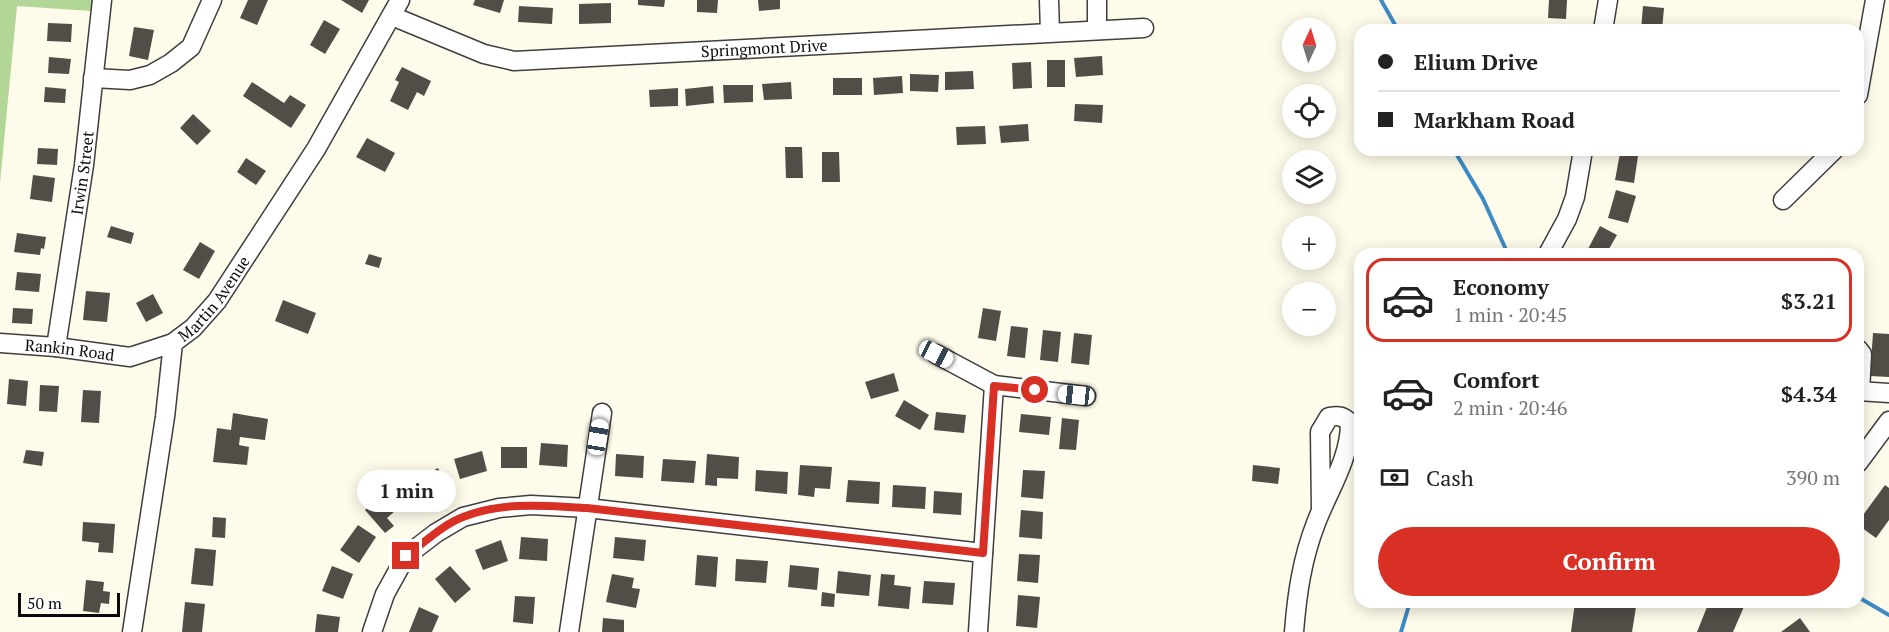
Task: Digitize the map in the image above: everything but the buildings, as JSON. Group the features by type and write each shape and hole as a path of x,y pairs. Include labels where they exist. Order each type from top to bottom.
{"street":[{"name":"Irwin Street","path":"56,347 84,165 102,0"},
{"path":"93,78 130,80 150,75 171,63 191,47 212,0"},
{"path":"1049,0 1050,32"},
{"path":"1097,0 1098,30"},
{"path":"1604,24 1608,0"},
{"path":"1864,61 1875,0"},
{"name":"Springmont Drive","path":"396,8 484,54 514,61 1144,28"},
{"name":"Martin Avenue","path":"132,632 165,417 173,343 193,328 217,301 316,149 396,8"},
{"path":"1551,248 1567,219 1575,197 1582,156"},
{"path":"1783,200 1828,156"},
{"name":"Rankin Road","path":"0,343 56,347 130,357 173,343"},
{"path":"936,354 994,386 1086,396"},
{"path":"978,632 994,386"},
{"path":"1864,392 1889,393"},
{"path":"569,632 602,413"},
{"path":"1864,455 1889,421"},
{"path":"372,632 385,594 406,556 436,533 463,517 499,508 531,505 587,508 983,553"},
{"path":"1294,632 1298,587 1318,518"}],"green space":[{"path":"0,0 92,0 91,11 17,6 0,183"}],"waterway":[{"path":"1381,0 1395,24"},
{"path":"1458,156 1483,199 1505,248"},
{"path":"1864,600 1889,615"},
{"path":"1401,632 1408,608"}],"route":[{"path":"406,556 436,533 463,517 499,508 531,505 587,508 983,553 994,386 1035,390"}]}
